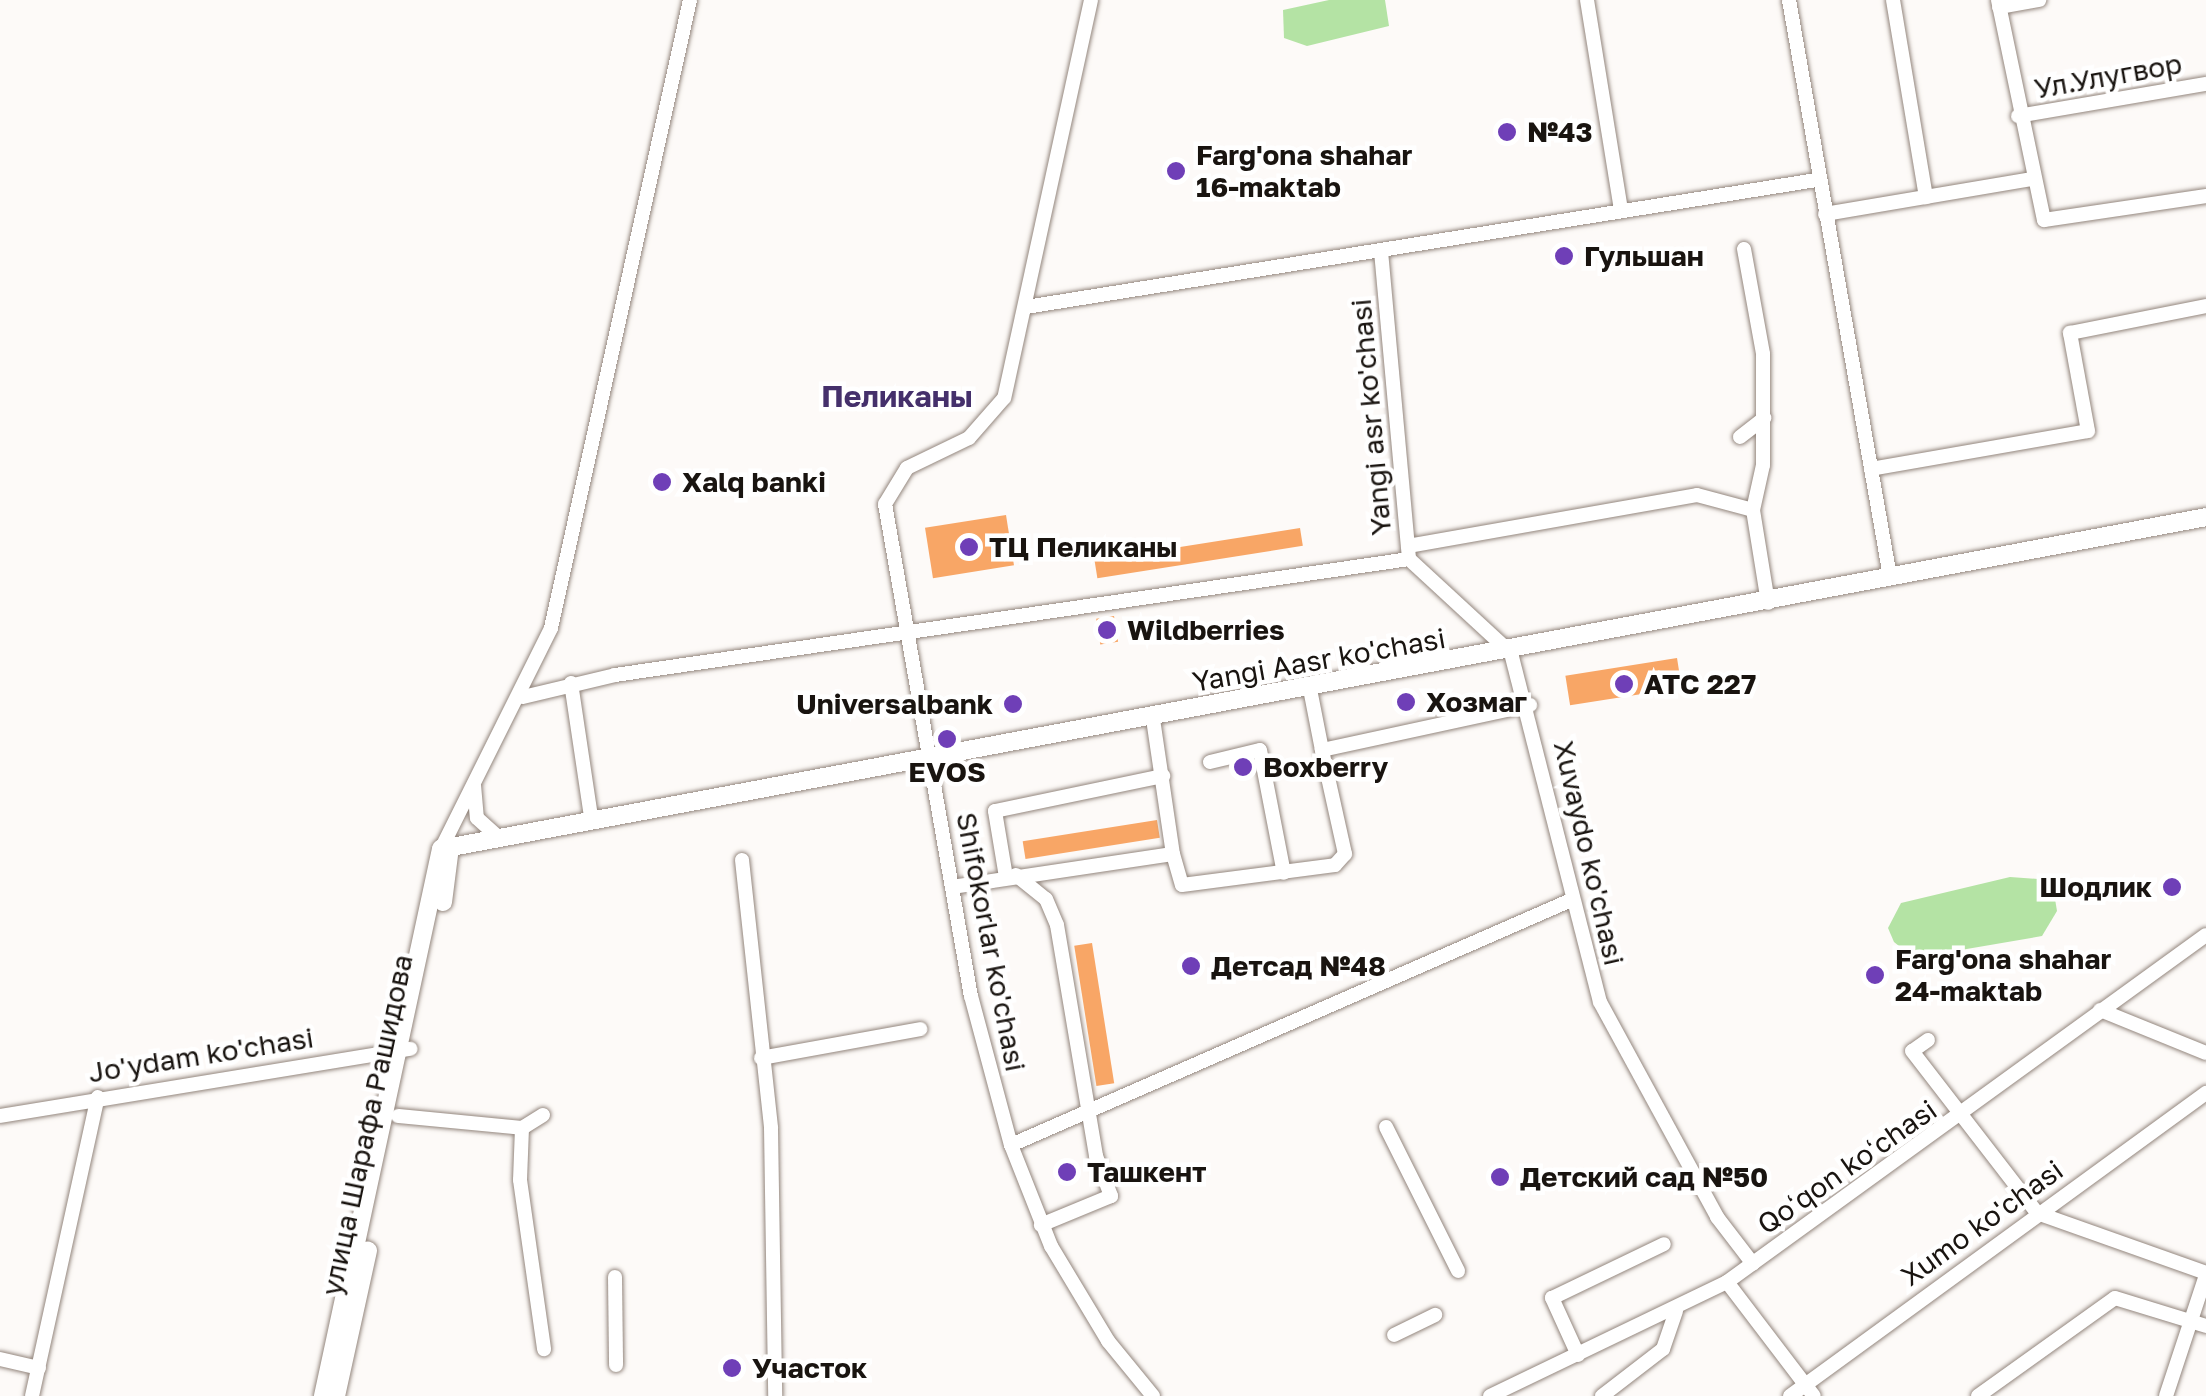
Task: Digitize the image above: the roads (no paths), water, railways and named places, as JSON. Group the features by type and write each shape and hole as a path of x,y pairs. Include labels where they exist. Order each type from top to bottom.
{"main road":[{"name":"Yangi Aasr ko'chasi","path":"445,856 496,835 1511,654 2206,517"},
{"name":"улица Шарафа Рашидова","path":"336,1396 398,1116 405,1049 445,856"},
{"path":"323,1396 405,1049"}],"street":[{"path":"445,856 456,812 523,697 551,628 690,0"},
{"path":"930,756 885,504 890,489 907,468 969,438 994,414 1026,306 1090,0"},
{"path":"1587,0 1621,210"},
{"path":"1789,0 1816,180 1890,577"},
{"path":"1893,0 1926,197"},
{"path":"1998,3 2039,0"},
{"name":"Ул.Улугвор","path":"1998,3 2038,212 2054,222 2206,196"},
{"name":"Ул.Улугвор","path":"2018,116 2206,84"},
{"path":"1825,214 2031,179"},
{"path":"1026,306 1816,180"},
{"path":"1744,249 1762,354 1764,418 1753,510 1768,603"},
{"name":"Yangi asr ko'chasi","path":"1382,251 1409,552 1511,654"},
{"path":"1871,469 2088,431 2070,333 2206,306"},
{"path":"1740,436 1764,418"},
{"path":"523,697 571,683 1409,552 1697,495 1753,510"},
{"name":"Xuvaydo ko'chasi","path":"1511,654 1530,705 1569,900 1600,1002 1638,1080 1753,1264"},
{"path":"571,683 592,818"},
{"path":"1153,719 1182,886 1335,865 1345,854 1310,688"},
{"path":"1322,750 1530,705"},
{"path":"1210,762 1260,750 1284,873"},
{"name":"Shifokorlar ko'chasi","path":"930,756 952,887 1011,1146 1042,1225 1108,1341 1153,1396"},
{"path":"1042,1225 1111,1196 1087,1112 1057,925 1046,899 1011,876 995,810 1163,776"},
{"path":"474,778 478,818 496,835"},
{"path":"952,887 1174,854"},
{"path":"742,860 776,1227 775,1396"},
{"path":"1011,1146 1569,900"},
{"name":"Qoʻqon koʻchasi","path":"1490,1396 1676,1311 1727,1282 1960,1117 2206,935"},
{"path":"2100,1010 2206,1054"},
{"path":"760,1058 920,1029"},
{"path":"1928,1040 1912,1051 2037,1213 2206,1274 2198,1324 2166,1396"},
{"name":"Jo'ydam ko'chasi","path":"0,1116 98,1096 405,1049"},
{"name":"Xumo ko'chasi","path":"1790,1396 1810,1390 2037,1213 2206,1093"},
{"path":"32,1396 98,1096"},
{"path":"398,1116 522,1128 543,1115"},
{"path":"1386,1127 1458,1270"},
{"path":"522,1128 520,1180 544,1349"},
{"path":"1578,1355 1552,1298 1664,1244"},
{"path":"615,1277 616,1365"},
{"path":"1727,1282 1810,1390"},
{"path":"1978,1396 2115,1298 2198,1324"},
{"path":"1602,1396 1663,1349 1676,1311"},
{"path":"1394,1334 1435,1314"},
{"path":"0,1359 39,1368"}],"place":[{"name":"№43","path":"1507,132"},
{"name":"Farg'ona shahar 16-maktab","path":"1176,171"},
{"name":"Гульшан","path":"1564,256"},
{"name":"Xalq banki","path":"662,482"},
{"name":"ТЦ Пеликаны","path":"969,547"},
{"name":"Wildberries","path":"1107,630"},
{"name":"АТС 227","path":"1624,684"},
{"name":"Хозмаг","path":"1406,702"},
{"name":"Universalbank","path":"1013,704"},
{"name":"EVOS","path":"947,739"},
{"name":"Boxberry","path":"1243,767"},
{"name":"Шодлик","path":"2172,887"},
{"name":"Детсад №48","path":"1191,966"},
{"name":"Farg'ona shahar 24-maktab","path":"1875,975"},
{"name":"Ташкент","path":"1067,1172"},
{"name":"Детский сад №50","path":"1500,1177"},
{"name":"Участок","path":"732,1368"}],"district":[{"name":"Пеликаны","path":"897,396"}]}
